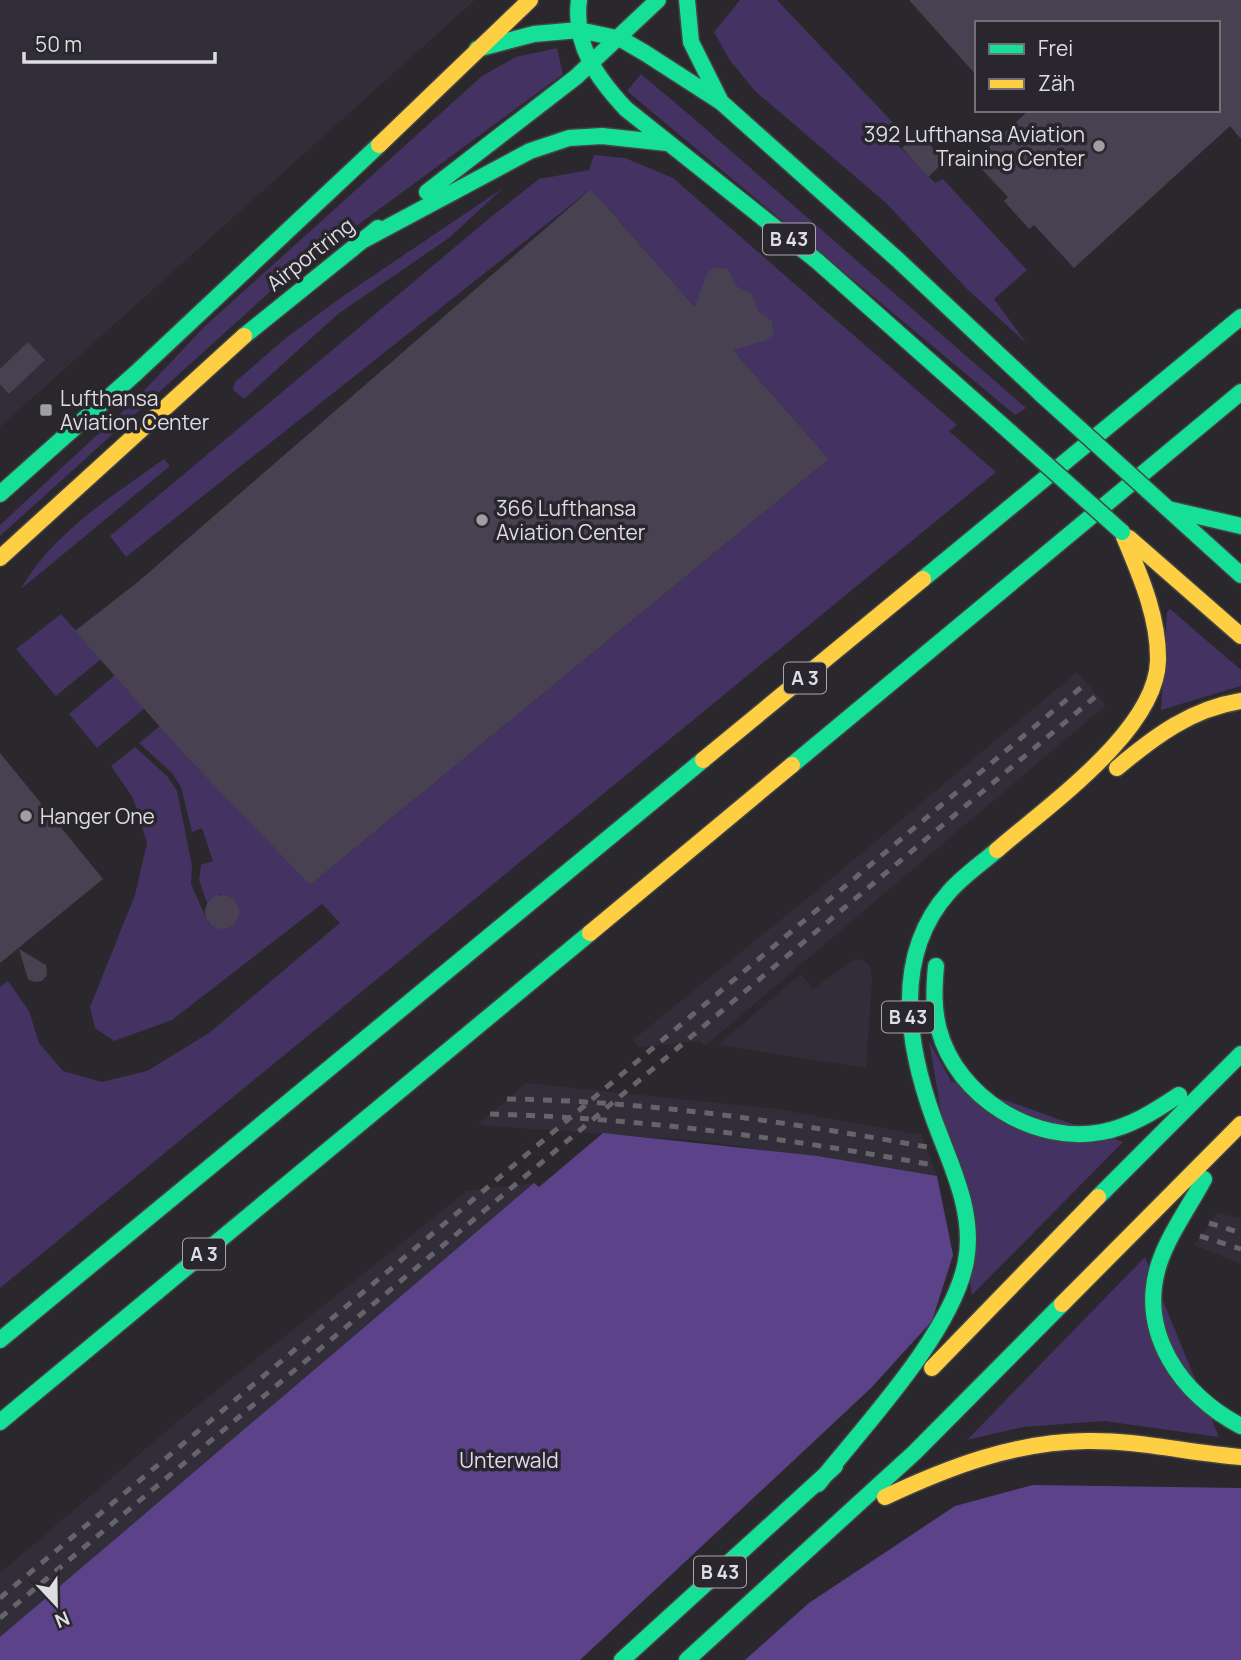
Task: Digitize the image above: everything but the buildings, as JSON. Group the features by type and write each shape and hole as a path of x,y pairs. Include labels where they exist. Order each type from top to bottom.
{"main road":[{"name":"Airportring","path":"0,495 167,344 432,96 530,0"},
{"path":"579,0 576,13 579,30 591,66"},
{"name":"Airportring","path":"0,558 270,312 552,99 621,39 658,0"},
{"path":"687,0 691,42 721,103"},
{"name":"B 43","path":"477,49 534,34 579,30 621,39 721,103 898,260 1241,575"},
{"name":"B 43","path":"591,66 609,92 667,143 753,208 1241,636"},
{"path":"358,243 530,151 569,138 602,136 667,143"},
{"name":"A 3","path":"0,1340 1241,317"},
{"name":"A 3","path":"0,1422 1241,392"},
{"name":"B 43","path":"1167,508 1241,526"},
{"name":"B 43","path":"818,1484 934,1336 950,1310 966,1260 968,1234 965,1208 958,1180 922,1087 908,1022 912,969 921,943 933,916 949,892 1092,767 1138,718 1151,689 1158,663 1152,612 1146,590 1122,532"},
{"path":"971,895 1172,724 1197,711 1241,701"},
{"name":"B 43","path":"938,954 932,1009 940,1040 953,1066 967,1085 985,1101 1014,1119 1038,1129 1090,1134 1134,1123 1241,1053"},
{"name":"B 43","path":"622,1660 818,1484 1001,1300 1187,1105 1241,1053"},
{"name":"B 43","path":"688,1660 851,1513 1241,1124"},
{"name":"B 43","path":"1223,1143 1160,1264 1154,1309 1166,1356 1178,1375 1202,1403 1220,1417 1241,1426"},
{"path":"851,1513 941,1469 1015,1448 1047,1443 1118,1442 1241,1457"}],"shaded area":[{"path":"0,0 475,0 0,427"},
{"path":"740,0 777,0 899,129 897,144 935,183 943,179 1027,270 994,299 1027,344 966,288 886,203 755,91 729,59 714,32"},
{"path":"557,48 563,74 283,280 0,536 0,525 137,398 204,327 482,76 516,57"},
{"path":"641,74 1026,408 1015,415 627,91"},
{"path":"594,155 625,158 673,178 957,425 949,431 996,472 0,1288 0,987 8,981 29,1011 39,1043 63,1071 102,1082 147,1071 209,1033 340,923 322,904 172,1020 114,1041 95,1028 90,1007 135,895 147,843 133,798 111,766 135,747 167,776 177,791 192,866 191,884 209,924 217,928 228,927 237,919 236,902 220,894 207,903 199,880 201,865 213,861 202,828 192,832 181,787 172,773 139,743 160,726 310,885 829,459 591,189 126,557 110,536 539,179 589,170"},
{"path":"503,188 449,238 338,314 244,399 233,390 235,382 287,337"},
{"path":"164,459 170,466 21,589 49,550 85,516"},
{"path":"1170,609 1241,670 1241,686 1161,710 1167,612"},
{"path":"61,614 101,659 56,696 16,649"},
{"path":"1077,672 1106,705 705,1046 700,1041 639,1047 633,1040 820,888"},
{"path":"115,675 145,708 97,748 69,714"},
{"path":"854,959 863,960 871,968 866,1068 718,1045 801,974 813,989"},
{"path":"929,1041 951,1081 1123,1142 972,1295"},
{"path":"526,1083 777,1109 922,1135 937,1176 703,1141 477,1125"},
{"path":"534,1183 0,1637 0,1573 177,1422 467,1191"},
{"path":"1217,1213 1241,1218 1241,1264 1194,1245"},
{"path":"1145,1257 1219,1437 1104,1421 1023,1427 967,1440"}],"green space":[{"name":"Unterwald","path":"603,1133 817,1156 937,1176 953,1255 932,1321 871,1388 580,1660 0,1660 0,1637 534,1183 539,1187"},
{"path":"1033,1485 1241,1488 1241,1660 745,1660 809,1603 955,1506"}],"railway":[{"path":"0,1598 1084,685"},
{"path":"0,1618 1095,697"},
{"path":"507,1099 613,1104 718,1114 927,1147"},
{"path":"490,1114 602,1120 712,1131 933,1165"},
{"path":"1209,1223 1241,1233"},
{"path":"1200,1236 1241,1249"}],"traffic: fast":[{"path":"579,0 580,32 589,60 626,109 817,261 1002,425"},
{"path":"427,192 576,77 658,0"},
{"path":"687,0 691,42 721,102"},
{"path":"477,49 534,34 579,30 621,39 645,53 721,102 898,260 1041,394"},
{"path":"358,243 530,151 569,138 602,136 667,143"},
{"path":"0,494 136,373 379,145"},
{"path":"244,336 378,228"},
{"path":"923,579 1241,317"},
{"path":"792,765 1241,392"},
{"path":"1041,394 1167,508"},
{"path":"1002,425 1122,532"},
{"path":"1167,508 1241,575"},
{"path":"1168,509 1241,526"},
{"path":"0,1340 703,760"},
{"path":"818,1484 882,1407 926,1347 958,1289 966,1261 966,1213 920,1077 910,1012 911,980 917,949 930,919 954,886 997,850"},
{"path":"0,1422 590,933"},
{"path":"936,966 936,1014 948,1054 962,1076 1002,1111 1025,1123 1050,1131 1076,1134 1102,1132 1132,1122 1179,1095"},
{"path":"1098,1197 1241,1054"},
{"path":"1204,1179 1163,1253 1154,1290 1154,1314 1160,1338 1183,1380 1200,1398 1241,1426"},
{"path":"687,1660 914,1453 1062,1304"},
{"path":"622,1660 835,1466"}],"traffic: slow":[{"path":"379,145 530,0"},
{"path":"0,558 244,336"},
{"path":"997,850 1095,766 1139,714 1153,687 1158,661 1152,611 1122,532"},
{"path":"1129,538 1241,636"},
{"path":"703,760 923,579"},
{"path":"1117,768 1145,745 1190,717 1241,701"},
{"path":"590,933 792,765"},
{"path":"1062,1304 1241,1124"},
{"path":"932,1368 1098,1197"},
{"path":"885,1497 982,1458 1059,1442 1125,1443 1241,1457"}],"place":[{"name":"392 Lufthansa Aviation Training Center","path":"1099,146"},
{"name":"Lufthansa Aviation Center","path":"46,410"},
{"name":"366 Lufthansa Aviation Center","path":"482,520"},
{"name":"Hanger One","path":"26,816"}]}
